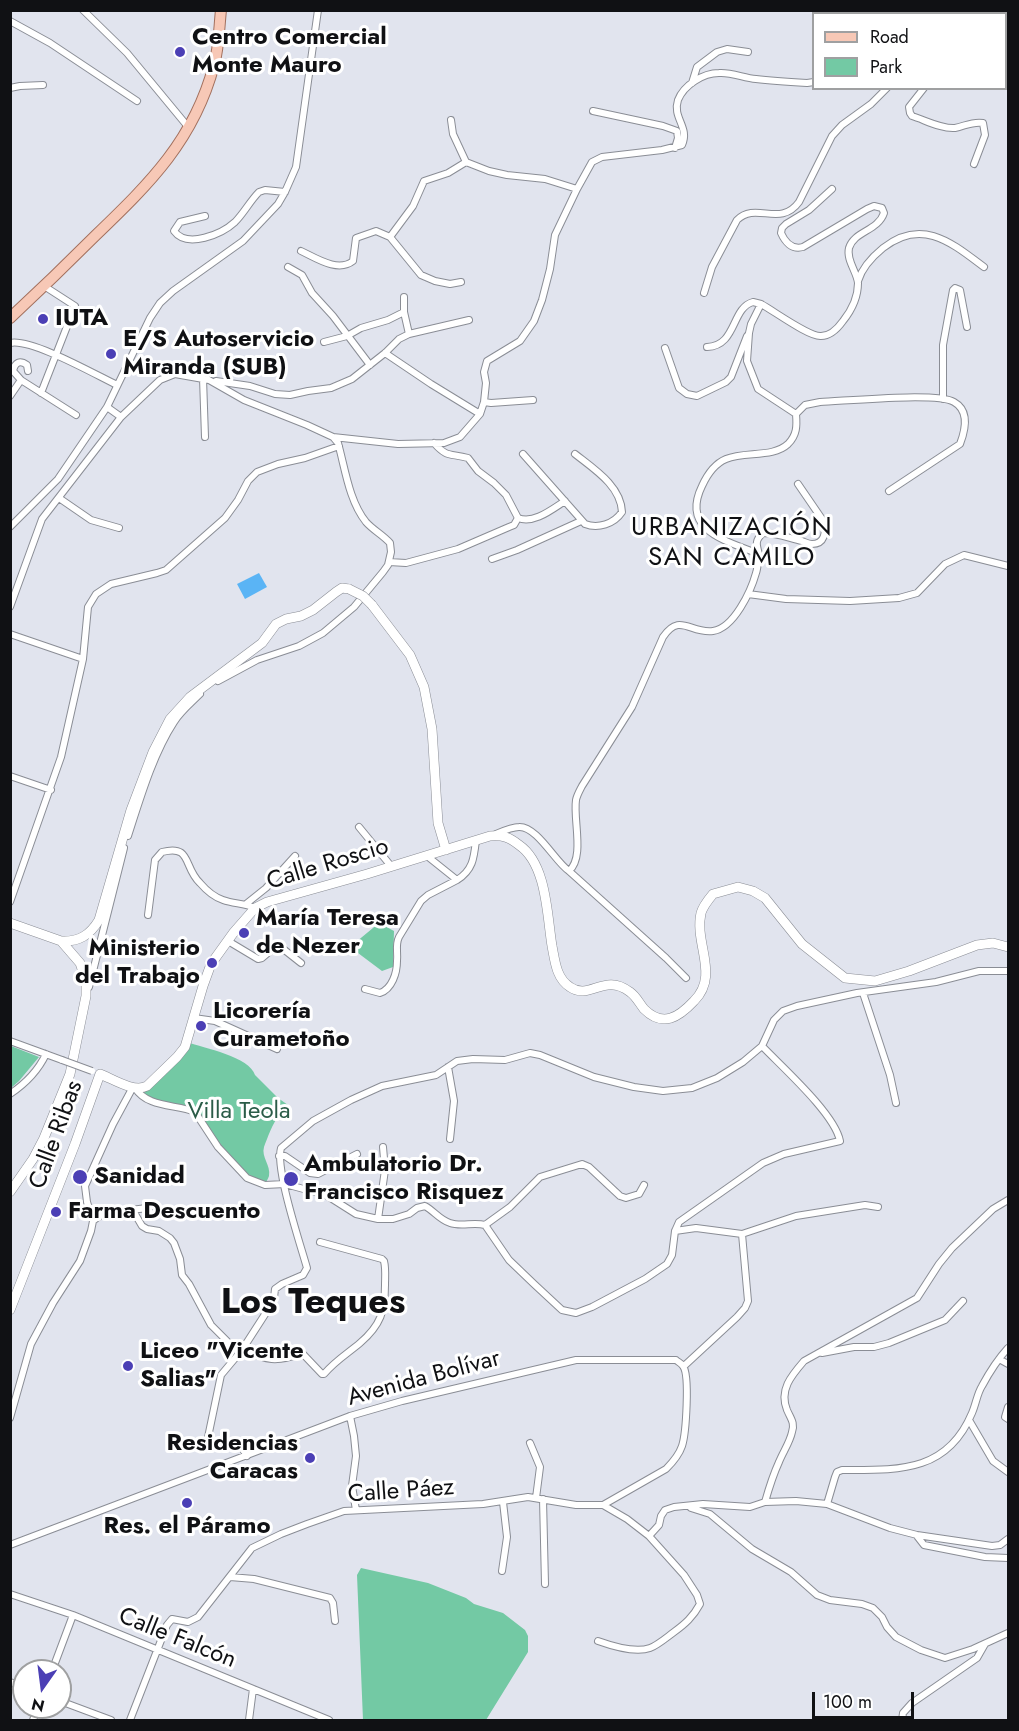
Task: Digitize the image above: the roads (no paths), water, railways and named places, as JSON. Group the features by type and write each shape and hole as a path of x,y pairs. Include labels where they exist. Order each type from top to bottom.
{"main road":[{"path":"10,318 145,187 173,153 189,128 205,93 215,63 221,10"}],"street":[{"path":"83,10 127,53 189,128"},
{"path":"10,526 58,479 107,407 150,318 160,303 173,291 243,241 278,204 296,167 318,10"},
{"path":"10,21 50,43 136,101"},
{"path":"692,83 697,67 717,52 727,49 748,52"},
{"path":"206,379 244,400 333,437 398,444 444,443 460,437 480,414 484,402 486,383 484,372 487,361 520,341 534,321 550,269 555,235 592,162 602,157 675,148 682,145 685,131 677,114 677,103 682,93 692,83 708,74 720,72 753,79 812,82"},
{"path":"10,88 43,85"},
{"path":"704,293 712,267 740,218 753,212 780,215 794,208 832,136 842,125 872,104 885,90"},
{"path":"922,90 910,106 909,111 912,116 950,128 974,122 983,123 986,135 974,164"},
{"path":"593,111 677,131 678,138 675,148"},
{"path":"451,120 453,134 466,162 489,171 545,179 577,189"},
{"path":"390,237 413,206 424,181 448,173 466,162"},
{"path":"832,189 809,210 786,224 781,233 788,244 798,249 803,248 867,209 874,206 882,208 884,213 880,223 852,241 849,248 848,254 858,283"},
{"path":"205,216 180,222 174,231 184,239 200,240 234,223 259,192 265,190 285,192"},
{"path":"301,251 323,262 339,266 348,265 353,261 356,238 376,231 390,237 421,275 450,284 461,282"},
{"path":"707,347 723,341 745,306 753,302 761,304 812,334 822,336 831,334 838,329 852,309 861,272 878,253 894,241 916,234 945,240 984,267"},
{"path":"288,267 302,275 312,293 333,316 370,365"},
{"path":"41,393 75,306 44,286"},
{"path":"943,399 943,345 955,288 960,290 967,327"},
{"path":"404,297 404,312 409,334"},
{"path":"761,304 751,324 747,361 758,389 796,414"},
{"path":"324,342 347,336 361,328 388,320 404,312"},
{"path":"10,607 42,519 121,417 160,380 180,374 250,386 275,394 290,395 331,388 352,379 399,339 409,334 469,320"},
{"path":"665,348 679,388 687,394 698,396 726,382 731,377 749,333"},
{"path":"10,344 23,343 117,385"},
{"path":"385,353 480,414"},
{"path":"28,371 27,365 22,362 14,365 13,371 21,380 75,415"},
{"path":"205,436 206,379"},
{"path":"10,396 21,380"},
{"path":"759,554 713,536 702,525 696,514 696,502 708,473 723,460 740,454 777,451 788,444 797,430 796,414 805,405 820,402 935,397 955,403 964,414 964,432 960,444 889,491"},
{"path":"484,402 490,404 533,400"},
{"path":"107,407 121,417"},
{"path":"10,1192 33,1159 44,1138 70,1074 86,996 126,841 162,744 175,721 185,708 212,685 235,671 308,642 323,633 354,607 383,572 388,562 391,552 390,543 359,513 338,442 333,437"},
{"path":"434,443 441,452 449,456 468,458 478,471 506,495 518,518"},
{"path":"10,902 61,757 83,659 88,608 96,594 123,580 166,570 225,518 248,481 257,472 339,446"},
{"path":"523,454 581,521 593,526 607,524 619,517 622,512 618,496 604,478 575,454"},
{"path":"569,871 574,866 577,855 576,800 632,707 663,637 670,627 680,624 703,632 716,631 732,621 748,594 757,571 759,554 756,543 763,533 773,533 812,544 820,542 824,537 824,522 798,484"},
{"path":"59,498 91,520 119,528"},
{"path":"518,518 529,520 550,511 565,501"},
{"path":"36,502 48,512"},
{"path":"388,562 406,563 458,549 514,525 518,518"},
{"path":"492,559 518,550 581,521"},
{"path":"748,594 786,599 840,601 899,598 917,593 945,564 964,555 1008,566"},
{"path":"10,923 61,941 82,938 92,930 99,920 133,803 153,752 170,719 190,697 257,646 276,624 313,610 342,588 363,596 372,605 410,655 424,687 432,729 438,823 446,850"},
{"path":"10,634 83,659"},
{"path":"257,646 264,658"},
{"path":"10,776 51,790"},
{"path":"359,827 391,866"},
{"path":"490,836 524,827 549,848 564,868 686,978"},
{"path":"490,836 501,835 510,838 526,849 541,874 556,970 569,987 580,991 592,990 602,984 624,987 644,1008 660,1019 680,1016 705,987 707,978 700,927 702,912 713,894 738,887 753,891 765,898 802,944 845,978 875,981 909,971 977,945 993,943 1008,946"},
{"name":"Calle Roscio","path":"134,1087 147,1086 182,1051 212,964 251,906 490,836"},
{"path":"365,989 380,993 388,990 398,961 396,942 422,901 433,891 468,872 472,866 476,840"},
{"path":"148,915 155,860 162,852 173,850 181,852 185,855 190,871 196,880 209,892 225,901 251,906 295,856"},
{"path":"427,856 457,880"},
{"path":"61,941 80,963 86,980 86,996"},
{"path":"228,941 258,958 262,958 275,947 282,948 301,963"},
{"path":"247,1456 242,1448 207,1442 221,1375 242,1350 271,1305 275,1289 303,1275 307,1268 279,1156 281,1148 313,1121 382,1086 436,1075 457,1060 505,1060 530,1053 594,1077 634,1087 663,1091 692,1088 717,1078 743,1062 762,1046 774,1020 783,1011 862,993 936,982 979,971 1008,971"},
{"path":"862,993 890,1075 896,1103"},
{"path":"194,1018 215,1022 277,1049"},
{"path":"10,1041 134,1087 140,1096 150,1101 195,1112 218,1147 247,1178 265,1185 285,1184 326,1195 356,1214 378,1219 393,1219 425,1206 449,1223 485,1225 510,1207 540,1177 582,1164 589,1167 620,1196 626,1198 639,1194 644,1185"},
{"path":"485,1225 509,1260 562,1310 576,1313 592,1308 645,1279 667,1264 672,1256 675,1231 679,1222 763,1163 784,1154 840,1142 838,1134 812,1097 762,1046"},
{"path":"10,1095 33,1074 46,1054"},
{"path":"448,1067 454,1101 450,1139"},
{"name":"Calle Ribas","path":"10,1310 75,1144 96,1072"},
{"path":"10,1418 31,1344 53,1303 80,1261 91,1231 93,1221 85,1186 113,1124 134,1087"},
{"path":"378,1219 385,1170 382,1147"},
{"path":"279,1156 285,1156 310,1173 318,1174 357,1154"},
{"path":"765,1502 774,1473 792,1435 794,1424 784,1398 786,1385 791,1376 804,1361 917,1299 952,1248 993,1209 1008,1200"},
{"path":"675,1231 696,1228 742,1234 796,1216 865,1205 878,1207"},
{"path":"93,1221 107,1212 152,1206"},
{"path":"128,1209 135,1214 142,1226 159,1231 174,1243 180,1259 182,1275 211,1325 229,1342 259,1357 276,1360 302,1353 324,1374 338,1358 374,1330 381,1318 385,1306 384,1261 320,1242"},
{"path":"603,1505 654,1477 674,1461 681,1447 686,1423 684,1366 737,1317 748,1301 742,1234"},
{"path":"816,1354 889,1343 945,1320 963,1301"},
{"path":"828,1504 837,1472 916,1466 932,1460 945,1451 969,1420 981,1387 1008,1348"},
{"path":"999,1359 1008,1364"},
{"name":"Avenida Bolívar","path":"10,1545 350,1416 402,1401 576,1360 676,1360 684,1366"},
{"path":"1008,1407 1005,1417 1008,1419"},
{"path":"350,1416 356,1456 352,1486 356,1510"},
{"path":"969,1420 993,1461 1008,1472"},
{"path":"530,1443 540,1467 545,1584"},
{"name":"Calle Páez","path":"130,1720 167,1625 172,1619 188,1622 198,1617 252,1548 300,1526 344,1511 483,1504 528,1497 576,1505 603,1505"},
{"path":"649,1536 665,1510 674,1507 703,1504 750,1507 765,1502 796,1500 828,1504 890,1528 917,1535 992,1546 1000,1545 1008,1539"},
{"path":"502,1571 507,1537 503,1502"},
{"path":"598,1641 630,1649 649,1648 684,1625 694,1616 700,1604 684,1575 649,1536 627,1519 603,1505"},
{"path":"688,1506 710,1514 752,1549 790,1572 817,1595 830,1600 862,1604 873,1608 896,1636 921,1650 945,1658 1008,1633"},
{"path":"917,1535 924,1545 985,1557 1008,1558"},
{"path":"230,1576 254,1579 330,1598 334,1607 335,1620"},
{"name":"Calle Falcón","path":"10,1594 73,1615 329,1720"},
{"path":"56,1659 73,1615"},
{"path":"902,1720 903,1713 912,1703 977,1658 985,1644"},
{"path":"249,1720 254,1689"},
{"path":"72,1705 111,1720"}],"water":[{"path":"259,573 267,587 245,599 237,584"}],"place":[{"name":"Centro Comercial Monte Mauro","path":"180,52"},
{"name":"IUTA","path":"43,319"},
{"name":"E/S Autoservicio Miranda (SUB)","path":"111,354"},
{"name":"María Teresa de Nezer","path":"244,933"},
{"name":"Ministerio del Trabajo","path":"212,963"},
{"name":"Licorería Curametoño","path":"201,1026"},
{"name":"Sanidad","path":"80,1177"},
{"name":"Ambulatorio Dr. Francisco Risquez","path":"291,1179"},
{"name":"Farma Descuento","path":"56,1212"},
{"name":"Liceo \"Vicente Salias\"","path":"128,1366"},
{"name":"Residencias Caracas","path":"310,1458"},
{"name":"Res. el Páramo","path":"187,1503"}],"district":[{"name":"URBANIZACIÓN SAN CAMILO","path":"732,544"},
{"name":"Los Teques","path":"313,1304"}],"park label":[{"name":"Villa Teola","path":"239,1112"}]}
